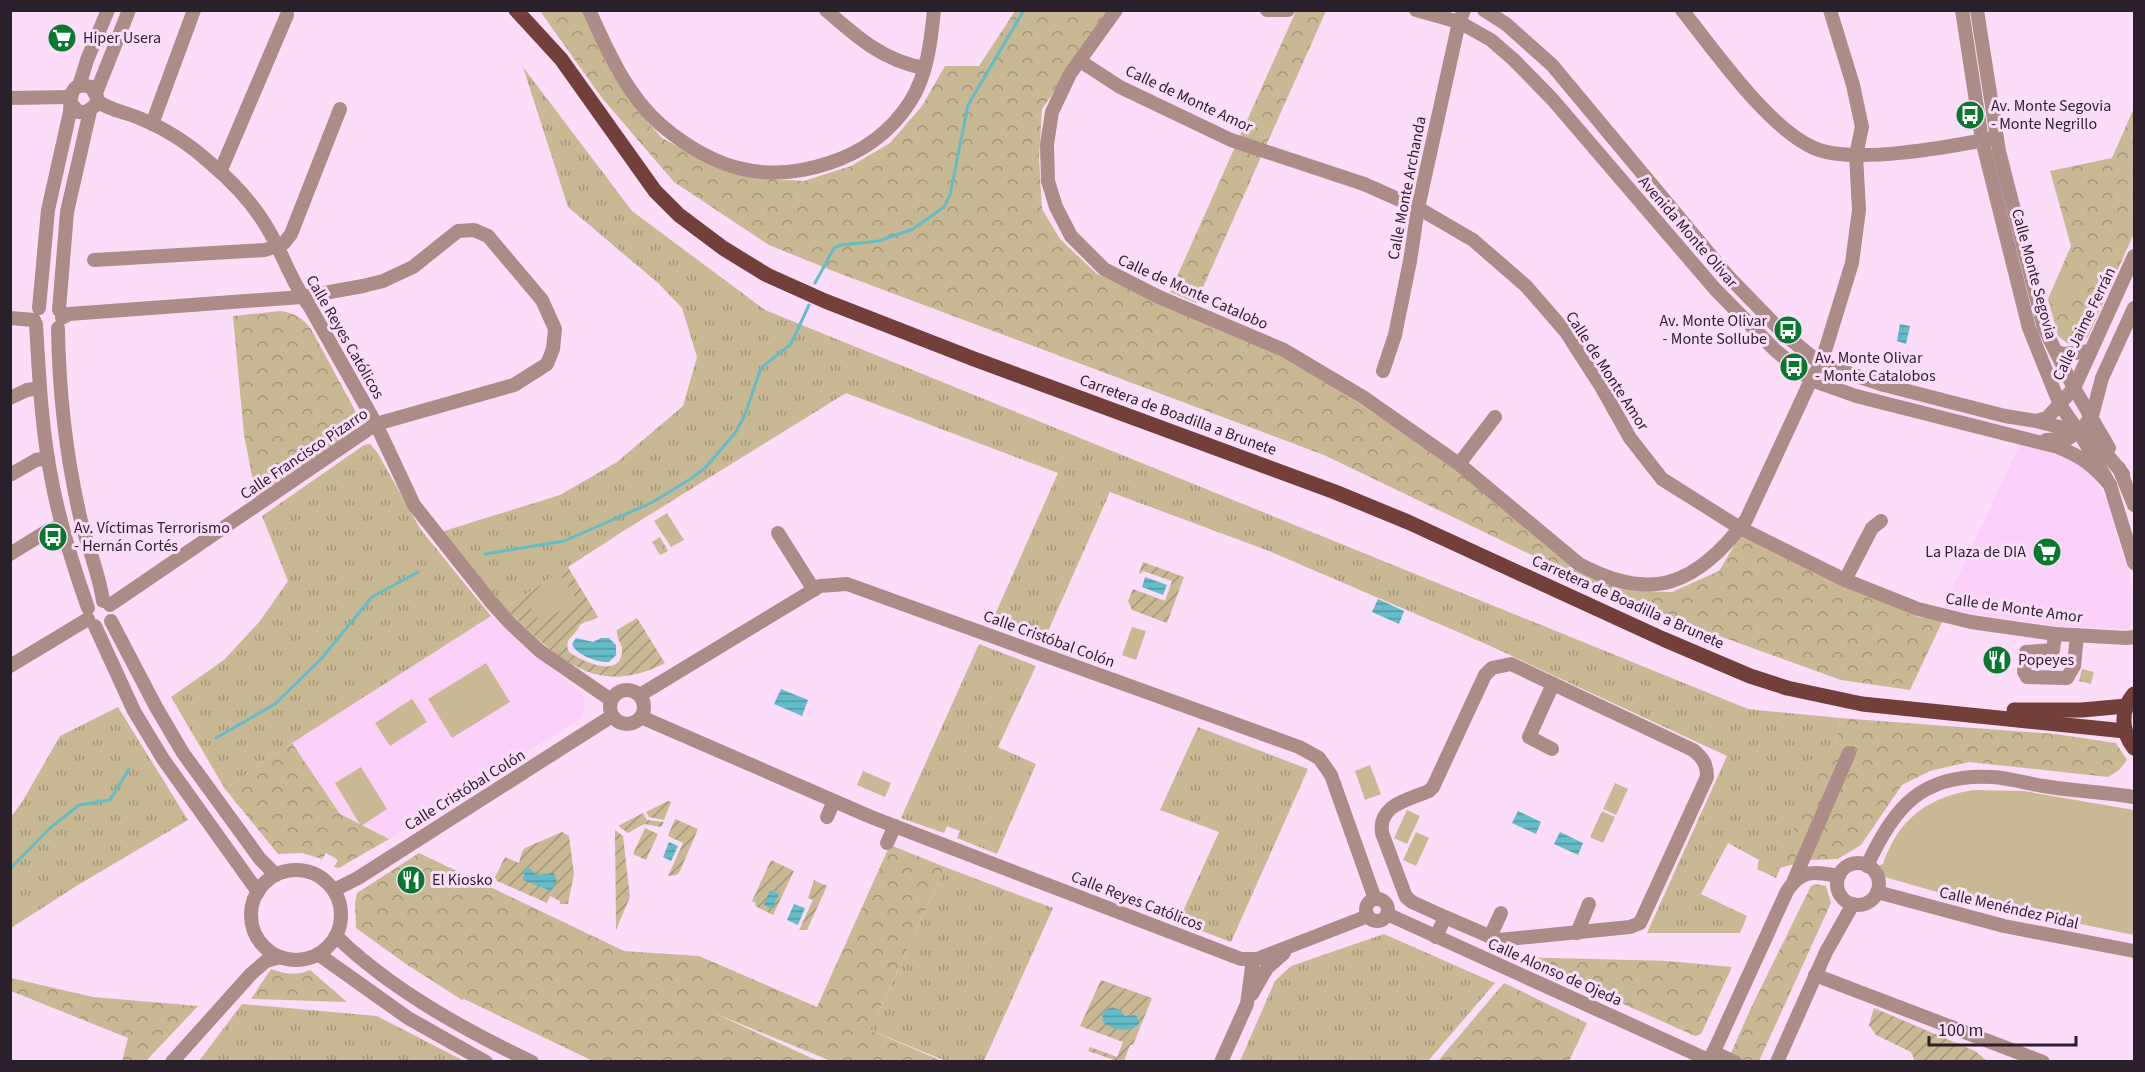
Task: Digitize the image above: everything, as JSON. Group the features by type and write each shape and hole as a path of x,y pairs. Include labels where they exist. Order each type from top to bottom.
{"main road":[{"name":"Carretera de Boadilla a Brunete","path":"516,10 561,60 655,191 679,215 723,248 768,275 825,301 1335,492 1408,522 1663,639 1787,688 1862,704 2125,731"},
{"name":"Carretera de Boadilla a Brunete","path":"1921,710 2082,710 2130,700"},
{"path":"2130,700 2123,718 2125,731 2134,747"}],"street":[{"path":"108,10 73,95 48,210 36,317 40,388 48,458 62,526 90,618 134,711 163,759 258,892"},
{"path":"90,618 101,627 111,621 113,615 106,603 82,524 70,468 61,398 59,319 67,212 95,102 129,10"},
{"path":"152,123 194,10"},
{"path":"589,10 610,57 627,85 660,124 682,141 720,163 755,173 791,173 811,169 850,156 888,130 911,101 924,68 932,37 934,10"},
{"path":"825,10 862,42 911,66 924,68"},
{"name":"Calle de Monte Catalobo","path":"1116,10 1070,74 1052,112 1047,144 1048,181 1056,207 1071,237 1104,269 1160,297 1284,350 1363,397 1459,464 1579,564 1601,576 1623,583 1648,586 1670,583 1694,572 1713,558 1740,528 1746,520 1811,380 1821,364 1852,263 1859,210 1856,155 1862,127 1853,84 1830,10"},
{"path":"1267,10 1288,10"},
{"name":"Avenida Monte Olivar","path":"1416,10 1461,16 1514,60 1553,100 1715,290 1775,350 1811,380 1856,396 2037,440 2079,455 2095,467 2110,485"},
{"name":"Avenida Monte Olivar","path":"1484,10 1506,24 1552,65 1727,274 1784,334 1821,364 1884,385 2079,432 2095,440 2123,474"},
{"path":"1682,10 1760,106 1794,138 1815,149 1843,156 1904,152 1996,137"},
{"name":"Calle Monte Segovia","path":"1962,10 1982,140 2029,328 2060,405 2079,432 2110,485 2134,563"},
{"name":"Calle Monte Segovia","path":"1977,10 1996,137 2044,327 2074,388 2123,474 2134,505"},
{"path":"220,172 286,15"},
{"name":"Calle Monte Archanda","path":"1383,371 1395,335 1418,208 1461,16"},
{"name":"Calle de Monte Amor","path":"1080,61 1120,87 1231,140 1364,184 1418,208 1473,240 1526,286 1566,332 1602,388 1630,438 1662,478 1740,528 1845,580 1918,609 1971,622 2055,634 2132,638"},
{"path":"10,98 73,95 91,87 95,102"},
{"path":"73,95 78,112 95,102"},
{"name":"Calle Reyes Católicos","path":"95,102 152,123 196,152 220,172 256,210 302,297 310,307 376,424 414,505 491,602 540,651 610,700"},
{"path":"94,260 252,251 277,247 284,243 291,234 340,109"},
{"name":"Calle Francisco Pizarro","path":"59,319 69,314 302,297 363,286 413,267 458,231 474,230 488,236 542,300 555,329 553,349 548,364 514,385 376,424 106,603"},
{"name":"Calle Jaime Ferrán","path":"2060,405 2074,388 2134,256"},
{"path":"10,318 36,317 47,304 59,319"},
{"path":"2079,432 2092,416 2102,378 2134,308"},
{"path":"36,317 43,331 48,332 59,319"},
{"path":"2056,352 2064,354 2091,351"},
{"path":"10,398 27,390 40,388"},
{"path":"2036,421 2047,418 2060,405"},
{"path":"1459,464 1495,417"},
{"name":"Avenida Monte Olivar","path":"2037,440 2067,439 2079,432"},
{"path":"10,475 36,460 48,458"},
{"path":"1845,580 1872,528 1881,521"},
{"path":"10,554 49,530 62,526"},
{"path":"778,533 814,590"},
{"name":"Calle Cristóbal Colón","path":"640,695 820,586 847,584 1299,747 1319,758 1330,775 1375,899"},
{"path":"90,618 92,603 106,603"},
{"path":"10,666 90,618"},
{"path":"111,621 183,753 260,859 276,875"},
{"path":"2055,634 2053,650 2026,652 2024,672 2027,677 2067,678 2074,666 2077,635"},
{"path":"1511,664 1553,684 1693,750 1701,756 1707,766 1707,777 1640,923 1630,927 1498,940 1412,902 1406,897 1381,825 1384,815 1391,806 1429,791 1433,787 1485,675 1492,668 1511,664"},
{"path":"1552,749 1529,737 1553,684"},
{"path":"624,689 640,695 644,706 641,717 626,724 612,716 609,705 614,695 624,689"},
{"name":"Calle Cristóbal Colón","path":"334,890 358,878 612,716"},
{"name":"Calle Reyes Católicos","path":"641,717 895,826 1241,959 1255,960"},
{"path":"1711,1059 1849,753"},
{"path":"1867,866 1888,825 1898,811 1912,798 1942,783 1966,777 1994,777 2045,786 2134,796"},
{"path":"827,817 834,801"},
{"path":"887,843 895,826"},
{"path":"1854,864 1867,866 1872,869 1878,879 1877,892 1875,897 1865,904 1853,904 1843,898 1840,893 1839,876 1848,866 1854,864"},
{"path":"302,870 326,881 334,890 339,901 340,925 336,936 318,954 306,959 293,960 280,957 269,951 254,930 251,917 253,904 258,892 276,875 302,870"},
{"path":"1794,879 1802,874 1816,872 1839,876"},
{"name":"Calle Menéndez Pidal","path":"1877,892 2004,926 2134,951"},
{"path":"1375,899 1386,903 1387,914 1378,921 1368,916 1366,905 1375,899"},
{"path":"1577,933 1589,904"},
{"path":"1777,1062 1826,952 1853,904"},
{"path":"1490,937 1501,912"},
{"name":"Calle Alonso de Ojeda","path":"1387,914 1711,1059 1735,1062"},
{"path":"1221,1062 1247,1004 1254,982 1255,960 1291,948 1368,916"},
{"path":"1436,937 1446,917"},
{"path":"336,936 356,956 421,1003 532,1062"},
{"path":"251,974 260,956 260,941"},
{"path":"1254,982 1291,948"},
{"path":"1226,953 1244,969 1254,982"},
{"path":"318,954 408,1018 486,1062"},
{"path":"172,1062 182,1056 251,974 266,961 280,957"},
{"path":"1815,975 2043,1062"}],"shaded area":[{"path":"2020,444 2073,460 2092,476 2106,498 2134,593 2134,623 2127,629 2056,626 1986,616 1944,607"},
{"path":"491,616 584,696 585,706 581,718 389,839 340,814 292,743"}],"green space":[{"path":"540,11 583,11 612,74 638,111 662,138 717,168 752,178 804,181 851,166 890,143 922,106 945,66 979,66 1015,11 1109,11 1042,109 1039,158 1042,209 1060,239 1097,274 1279,353 1456,469 1598,578 1636,591 1672,592 1719,571 1740,536 1918,617 1943,620 1910,690 1841,680 1642,608 1324,455 769,245 674,182 602,98"},
{"path":"1296,11 1326,11 1196,303 1170,292"},
{"path":"523,67 632,211 765,310 1748,709 1840,718 1837,736 1776,878 1757,869 1759,860 1728,843 1701,894 1747,916 1740,933 1647,933 1727,756 1486,644 1269,551 1110,492 1045,638 993,619 1058,473 846,393 625,530 505,608 441,532 560,495 617,462 683,406 697,357 682,308 658,283 568,207"},
{"path":"2134,108 2134,233 2088,337 2078,345 2067,343 2058,336 2048,299 2071,246 2050,171 2112,158"},
{"path":"2063,275 2078,281 2065,309 2050,303"},
{"path":"281,311 298,317 311,329 358,416 358,425 354,433 257,501 244,435 233,316"},
{"path":"370,444 377,452 421,530 491,616 292,743 225,789 171,697 224,660 260,621 288,581 262,516 364,445"},
{"path":"667,513 684,540 671,547 654,521"},
{"path":"660,537 668,551 660,555 652,542"},
{"path":"1143,562 1184,577 1167,623 1132,610 1128,601 1133,589 1165,601 1172,581 1143,571 1139,573"},
{"path":"568,567 598,617 579,626 568,642 569,652 599,666 614,665 619,661 622,653 617,630 637,618 665,663 640,673 617,677 596,674 577,667 559,656 505,608"},
{"path":"562,577 577,600 540,623 526,600"},
{"path":"1132,627 1146,631 1136,660 1122,655"},
{"path":"979,644 1036,666 998,747 1036,764 997,854 957,838 960,831 947,826 944,833 901,818"},
{"path":"486,663 510,702 452,738 428,699"},
{"path":"2082,669 2094,672 2091,684 2079,681"},
{"path":"412,699 427,722 390,746 375,723"},
{"path":"118,707 188,820 78,885 11,928 11,817 60,736"},
{"path":"1840,718 2055,734 2116,743 2127,760 2119,770 2108,777 1969,762 1930,771 1902,785 1861,845 1838,859 1810,860 1775,869 1837,736"},
{"path":"1198,727 1308,769 1231,942 1178,922 1219,832 1160,810"},
{"path":"292,743 340,814 389,839 339,868 334,867 338,860 326,853 322,859 302,853 278,854 225,789"},
{"path":"1370,765 1381,794 1365,800 1355,771"},
{"path":"361,767 387,809 361,826 335,783"},
{"path":"863,771 891,783 885,797 857,785"},
{"path":"1615,783 1628,789 1616,815 1603,809"},
{"path":"1975,790 2024,791 2134,810 2134,935 1968,901 1885,877 1878,866 1883,864 1897,834 1917,812 1943,798"},
{"path":"668,801 671,802 664,820 649,817 646,812"},
{"path":"1407,810 1420,816 1407,844 1394,838"},
{"path":"1602,811 1615,817 1603,843 1590,837"},
{"path":"643,813 647,820 664,822 661,827 644,824 628,833 618,826"},
{"path":"675,819 698,829 680,871 677,875 668,876 683,843 668,836"},
{"path":"645,828 658,834 646,860 633,854"},
{"path":"615,830 623,836 630,897 616,930"},
{"path":"562,832 569,836 574,874 568,904 560,904 560,901 550,896 547,903 497,881 495,877 505,857 519,863 525,848"},
{"path":"1416,832 1429,838 1416,866 1403,860"},
{"path":"890,845 945,867 870,1030 942,1061 831,1061 714,1013 818,1061 593,1061 462,1000 356,928 357,893 419,853 624,951 699,956 817,1007"},
{"path":"771,860 794,871 773,915 755,906 756,903 752,901"},
{"path":"945,867 1053,908 984,1061 946,1061 870,1030"},
{"path":"814,880 827,886 807,930 799,930 813,900 808,898"},
{"path":"1815,884 1826,886 1831,903 1759,1061 1727,1062 1811,886"},
{"path":"1384,934 1495,983 1428,1061 1240,1061 1275,981 1291,966"},
{"path":"1518,957 1668,961 1732,967 1701,1034 1695,1036"},
{"path":"271,969 290,974 310,970 347,1002 251,999"},
{"path":"11,978 93,997 198,1006 146,1061 122,1061 128,1038 11,991"},
{"path":"1101,980 1152,998 1124,1061 1117,1061 1088,1051 1090,1047 1117,1057 1123,1042 1080,1026"},
{"path":"1504,983 1587,1023 1569,1061 1438,1061"},
{"path":"242,1004 377,1016 464,1061 199,1061"},
{"path":"1874,1008 1975,1051 1987,1061 1915,1061 1911,1052 1876,1035 1869,1025"}],"water":[{"path":"1900,324 1910,326 1906,344 1897,341"},
{"path":"1145,577 1167,585 1163,595 1142,587"},
{"path":"1378,599 1404,611 1399,624 1372,612"},
{"path":"576,638 593,642 601,638 609,638 616,645 616,655 609,662 588,658 574,648 572,644"},
{"path":"781,689 808,700 802,716 774,704"},
{"path":"1518,811 1541,822 1536,834 1512,823"},
{"path":"1560,832 1583,843 1578,855 1554,844"},
{"path":"669,842 678,846 671,861 663,857"},
{"path":"527,867 538,875 554,873 557,880 551,891 523,880"},
{"path":"770,890 779,894 772,909 764,905"},
{"path":"794,904 805,908 798,925 787,920"},
{"path":"1112,1007 1120,1010 1125,1016 1137,1016 1139,1024 1126,1030 1107,1025 1103,1022 1102,1012"}],"waterway":[{"path":"815,283 834,248 841,245 879,241 913,229 944,207 950,195 968,105 1024,10"},
{"path":"485,554 564,541 651,503 692,478 705,468 735,433 745,415 761,368 791,344 809,305"},
{"path":"216,738 275,704 321,659 372,597 418,572"},
{"path":"10,869 49,829 79,805 110,800 129,769"}],"place":[{"name":"Hiper Usera","path":"62,38"},
{"name":"Av. Monte Segovia - Monte Negrillo","path":"1970,115"},
{"name":"Av. Monte Olivar - Monte Sollube","path":"1788,330"},
{"name":"Av. Monte Olivar - Monte Catalobos","path":"1794,367"},
{"name":"Av. Víctimas Terrorismo - Hernán Cortés","path":"53,537"},
{"name":"La Plaza de DIA","path":"2047,552"},
{"name":"Popeyes","path":"1997,660"},
{"name":"El Kiosko","path":"411,880"}]}
